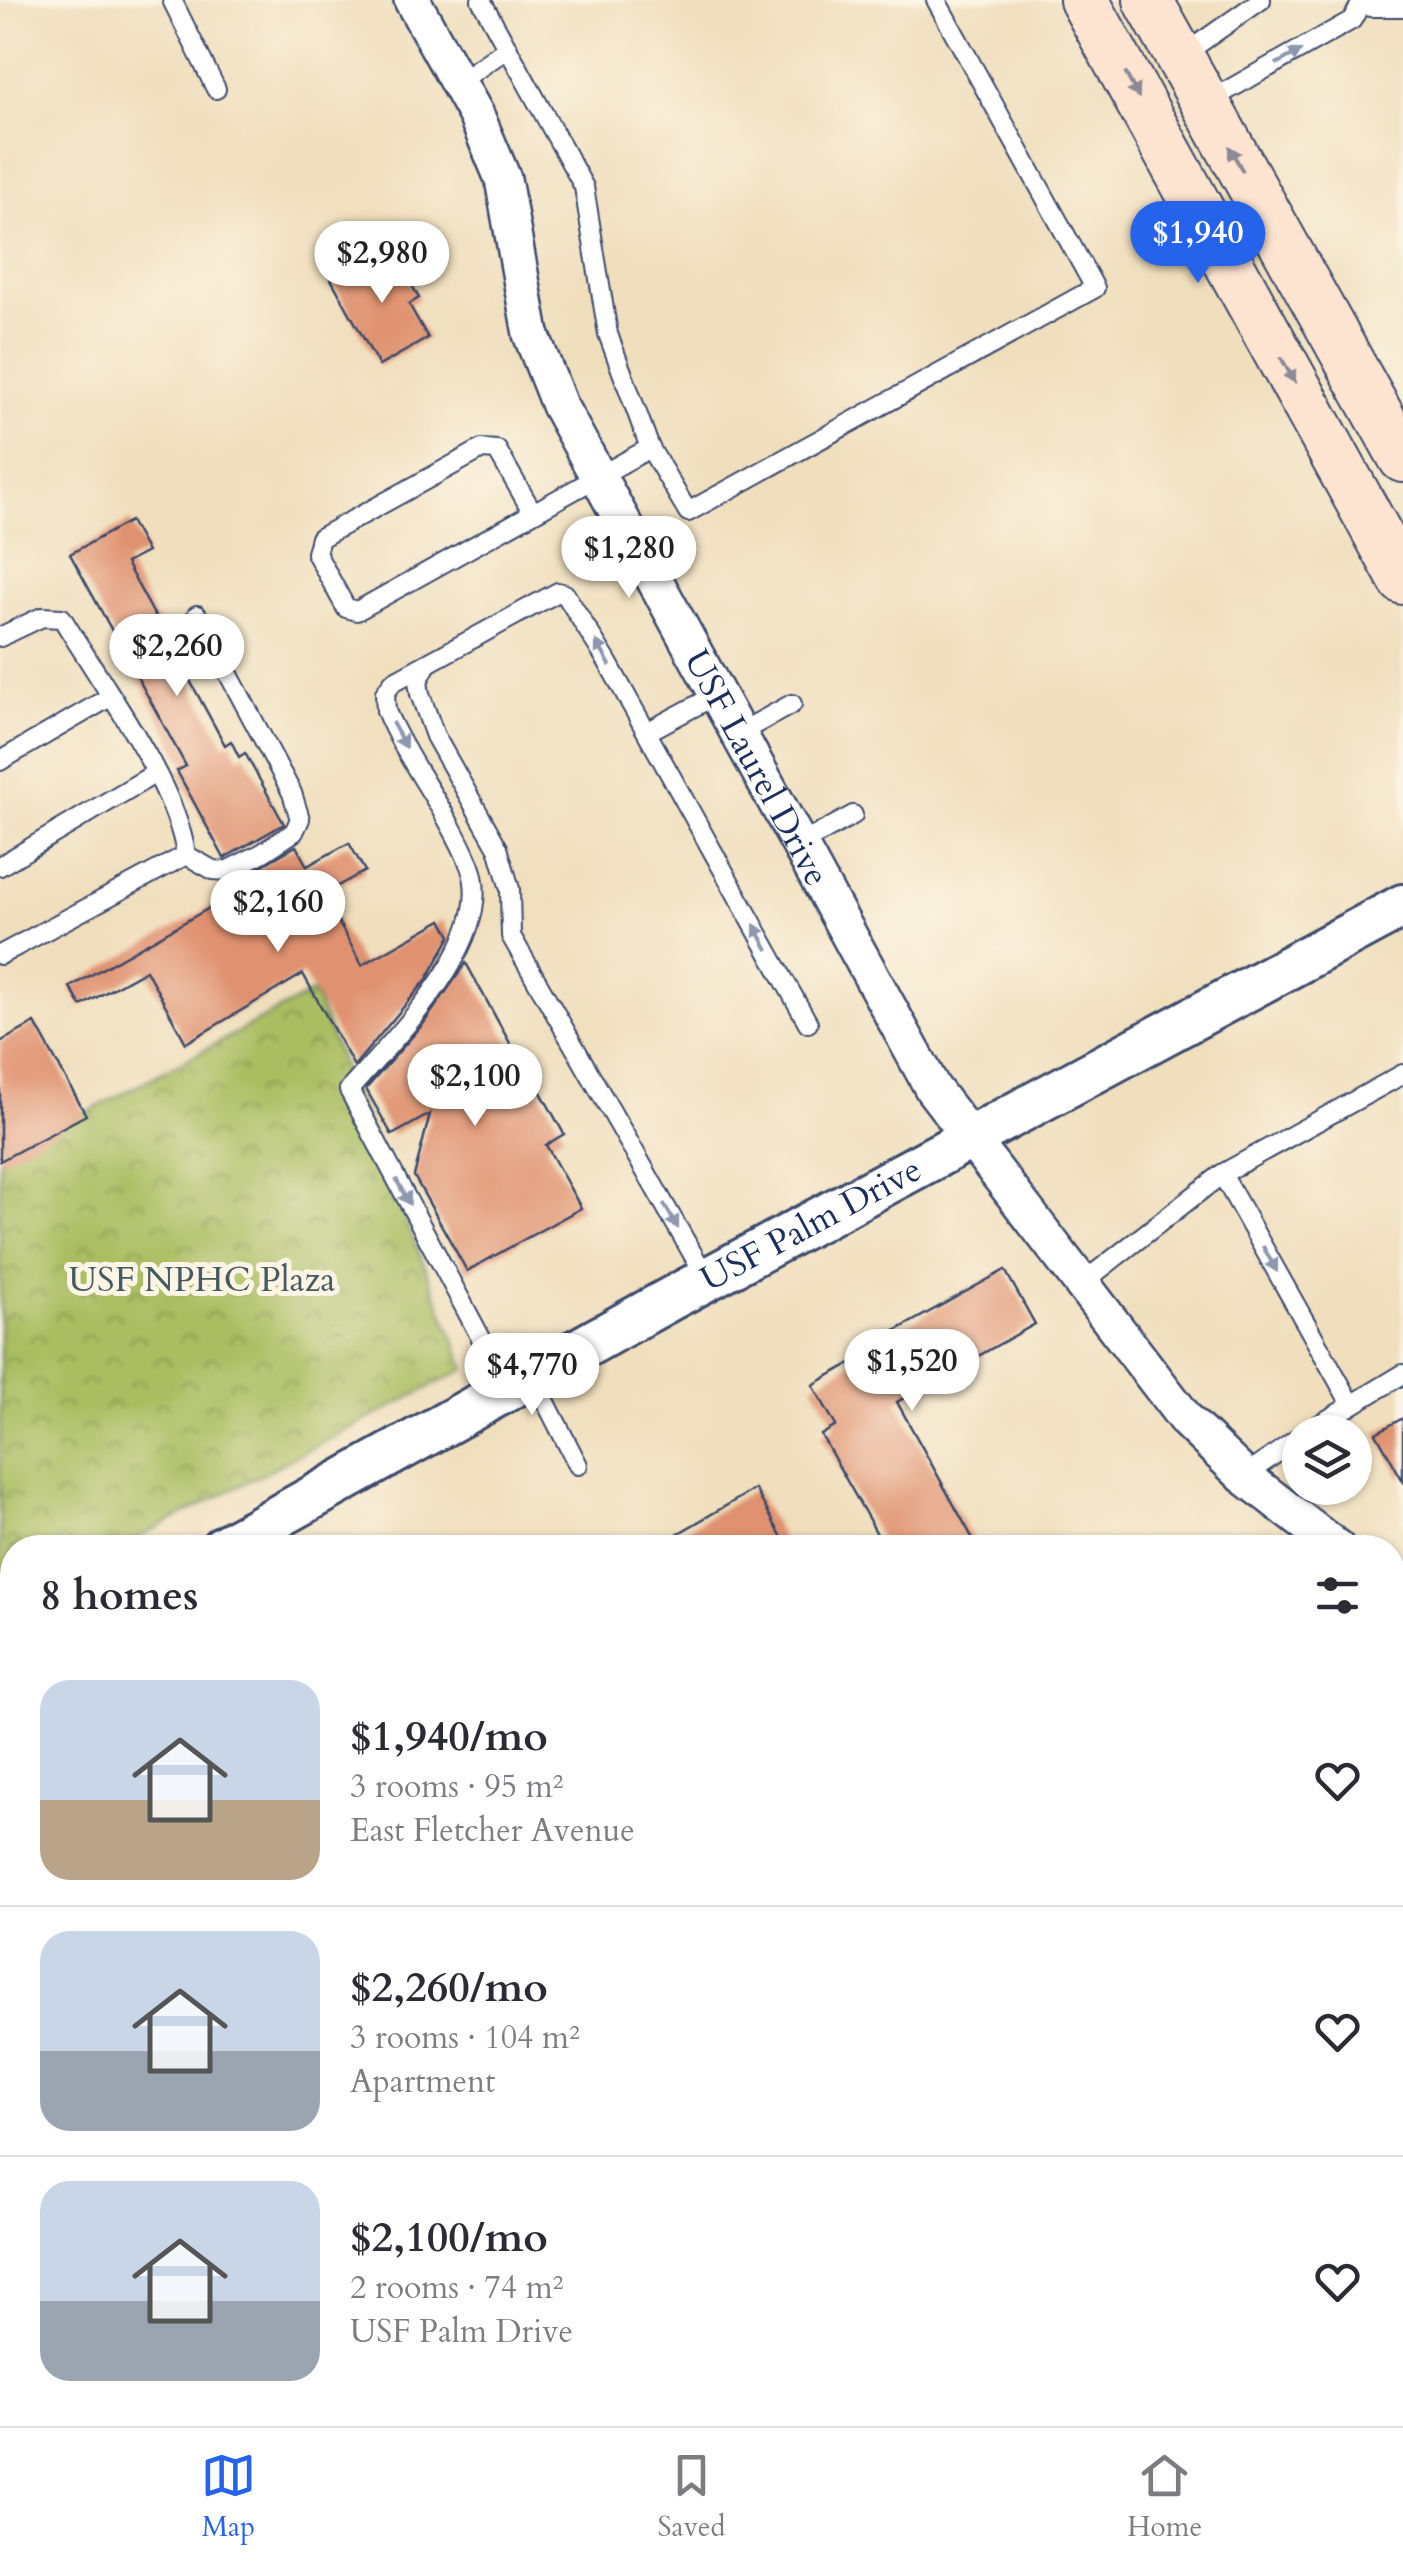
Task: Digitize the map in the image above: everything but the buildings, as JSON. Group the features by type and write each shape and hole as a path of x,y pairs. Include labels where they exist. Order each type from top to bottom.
{"main road":[{"path":"1084,0 1391,528 1403,580"},
{"path":"1148,0 1403,458"}],"street":[{"name":"USF Laurel Drive","path":"412,0 458,82 503,179 514,222 531,334 544,370 797,846 933,1090 1187,1421 1244,1476"},
{"name":"USF Palm Drive","path":"246,1535 707,1280 1403,906"},
{"path":"1244,1476 1314,1535"}],"lane":[{"path":"172,0 216,90"},
{"path":"481,0 584,187 608,334 650,448 688,512 1095,288 936,0"},
{"path":"1180,57 1262,0"},
{"path":"1205,104 1352,20 1363,0 1370,7 1403,7"},
{"path":"458,82 508,48"},
{"path":"533,513 498,450 482,449 320,538 316,554 346,608 357,610 533,513 650,448"},
{"path":"578,1464 521,1383 349,1090 460,953 476,905 471,868 386,711 385,692 393,682 558,592 565,594 647,732 808,1023"},
{"path":"186,855 213,870 226,870 294,832 300,819 292,793 197,615"},
{"path":"0,637 42,617 62,618 154,774 183,833 186,855"},
{"path":"427,664 418,682 435,736 486,822 510,889 511,936 707,1280"},
{"path":"647,732 716,695"},
{"path":"0,761 110,697"},
{"path":"739,733 792,704"},
{"path":"0,866 154,774"},
{"path":"797,846 854,814"},
{"path":"0,955 186,855"},
{"path":"1082,1284 1222,1174 1403,1074"},
{"path":"1222,1174 1350,1402"},
{"path":"1331,1415 1403,1374"},
{"path":"1244,1476 1282,1450"}],"green space":[{"name":"USF NPHC Plaza","path":"313,992 466,1369 143,1535 0,1535 0,1159"}]}
